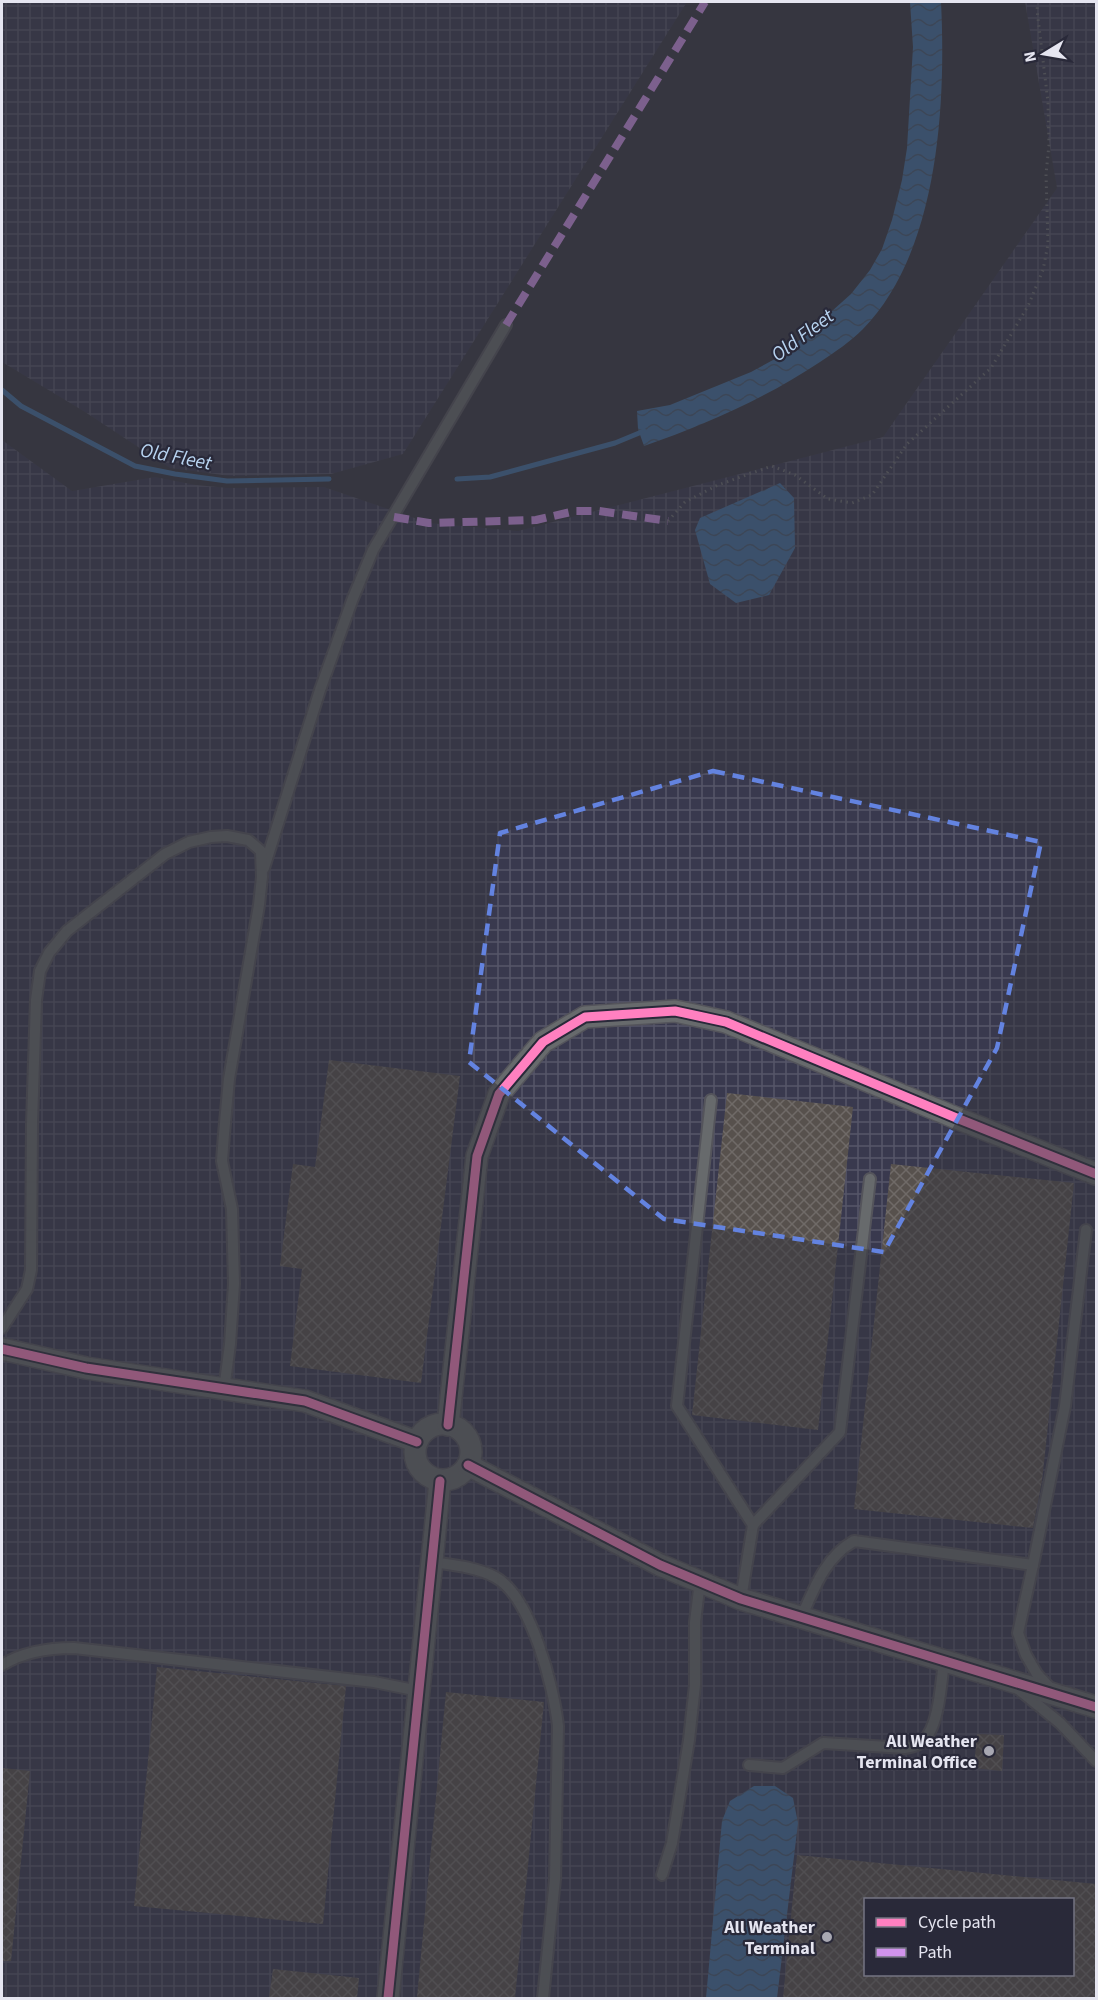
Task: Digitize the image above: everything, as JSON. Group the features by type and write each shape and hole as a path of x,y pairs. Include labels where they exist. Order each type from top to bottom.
{"street":[{"path":"448,1425 477,1156 499,1094 543,1042 585,1017 675,1011 726,1022 1096,1174"},
{"path":"2,1349 86,1368 305,1401 417,1442"},
{"path":"448,1425 456,1428 468,1440 471,1457 468,1465 457,1477 440,1480 432,1478 419,1467 415,1450 417,1442 429,1428 448,1425"},
{"path":"468,1465 660,1565 741,1599 1096,1707"},
{"path":"388,1998 440,1480"}],"lane":[{"path":"224,1390 234,1284 232,1209 222,1161 224,1134 229,1079 262,877 272,839 320,690 373,550 506,325"},
{"path":"2,1328 27,1289 31,1270 36,1000 40,971 49,953 67,931 165,854 189,842 227,836 248,840 261,851 262,877"},
{"path":"711,1100 677,1406 753,1526"},
{"path":"741,1599 753,1526 840,1432 870,1179"},
{"path":"1058,1696 1037,1674 1026,1655 1018,1633 1065,1406 1086,1230"},
{"path":"801,1618 819,1578 841,1548 854,1540 1033,1565"},
{"path":"432,1562 469,1567 496,1577 509,1589 521,1606 536,1640 555,1702 558,1726 555,1879 543,1998"},
{"path":"662,1875 672,1843 688,1740 695,1685 695,1622 700,1581"},
{"path":"2,1665 26,1654 51,1648 74,1648 374,1682 419,1691"},
{"path":"749,1765 783,1768 823,1743 905,1748 917,1746 929,1734 934,1719 944,1662"},
{"path":"1000,1678 1060,1723 1096,1761"}],"path":[{"path":"668,521 685,502 718,485 772,466 795,475 828,499 852,503 872,495 907,444 991,368 1028,306 1043,270 1048,244 1046,174 1049,145 1048,102 1038,2"}],"highlighted area":[{"path":"713,771 1041,842 997,1048 884,1252 664,1219 469,1062 500,833"}],"shaded area":[{"path":"2,2 687,2 403,454 331,474 230,476 170,468 85,412 2,362"},
{"path":"1025,2 1096,2 1096,1998 2,1998 2,440 72,491 155,477 196,485 228,488 324,487 429,523 518,531 883,437 1057,188"}],"water":[{"path":"910,2 941,2 942,85 939,130 922,218 908,259 888,297 858,334 837,351 799,375 735,410 644,446 638,429 637,411 670,405 751,372 784,354 851,294 870,270 882,249 892,220 907,148 913,47"},
{"path":"780,483 794,498 795,548 769,595 736,603 710,584 695,530 700,518"},
{"path":"754,1786 775,1786 793,1798 798,1823 777,1998 706,1998 722,1821 730,1801"}],"building":[{"path":"329,1060 460,1076 421,1383 290,1366 302,1269 280,1266 293,1164 315,1167"},
{"path":"727,1093 853,1107 818,1430 692,1415"},
{"path":"891,1164 1074,1183 1042,1481 1033,1528 854,1509"},
{"path":"157,1667 346,1686 323,1924 134,1906"},
{"path":"446,1692 544,1702 515,1998 417,1997"},
{"name":"All Weather Terminal Office","path":"977,1734 1004,1735 1002,1771 974,1768"},
{"path":"2,1768 30,1771 11,1961 2,1961"},
{"name":"All Weather Terminal","path":"797,1855 1096,1884 1096,1998 783,1998"},
{"path":"273,1969 359,1978 357,1998 269,1998"}],"waterway":[{"name":"Old Fleet","path":"2,390 21,406 135,466 227,481 329,479"},
{"name":"Old Fleet","path":"457,479 490,477 615,443 644,431"}],"marked path":[{"path":"506,325 705,2"},
{"path":"394,517 429,523 536,520 575,511 599,511 668,521"}],"cycle path":[{"path":"448,1425 477,1156 499,1094 543,1042 585,1017 675,1011 726,1022 1096,1174"},
{"path":"2,1349 86,1368 305,1401 417,1442"},
{"path":"468,1465 660,1565 741,1599 1096,1707"},
{"path":"388,1998 440,1481"}],"place":[{"name":"All Weather Terminal Office","path":"989,1751"},
{"name":"All Weather Terminal","path":"827,1937"}]}
